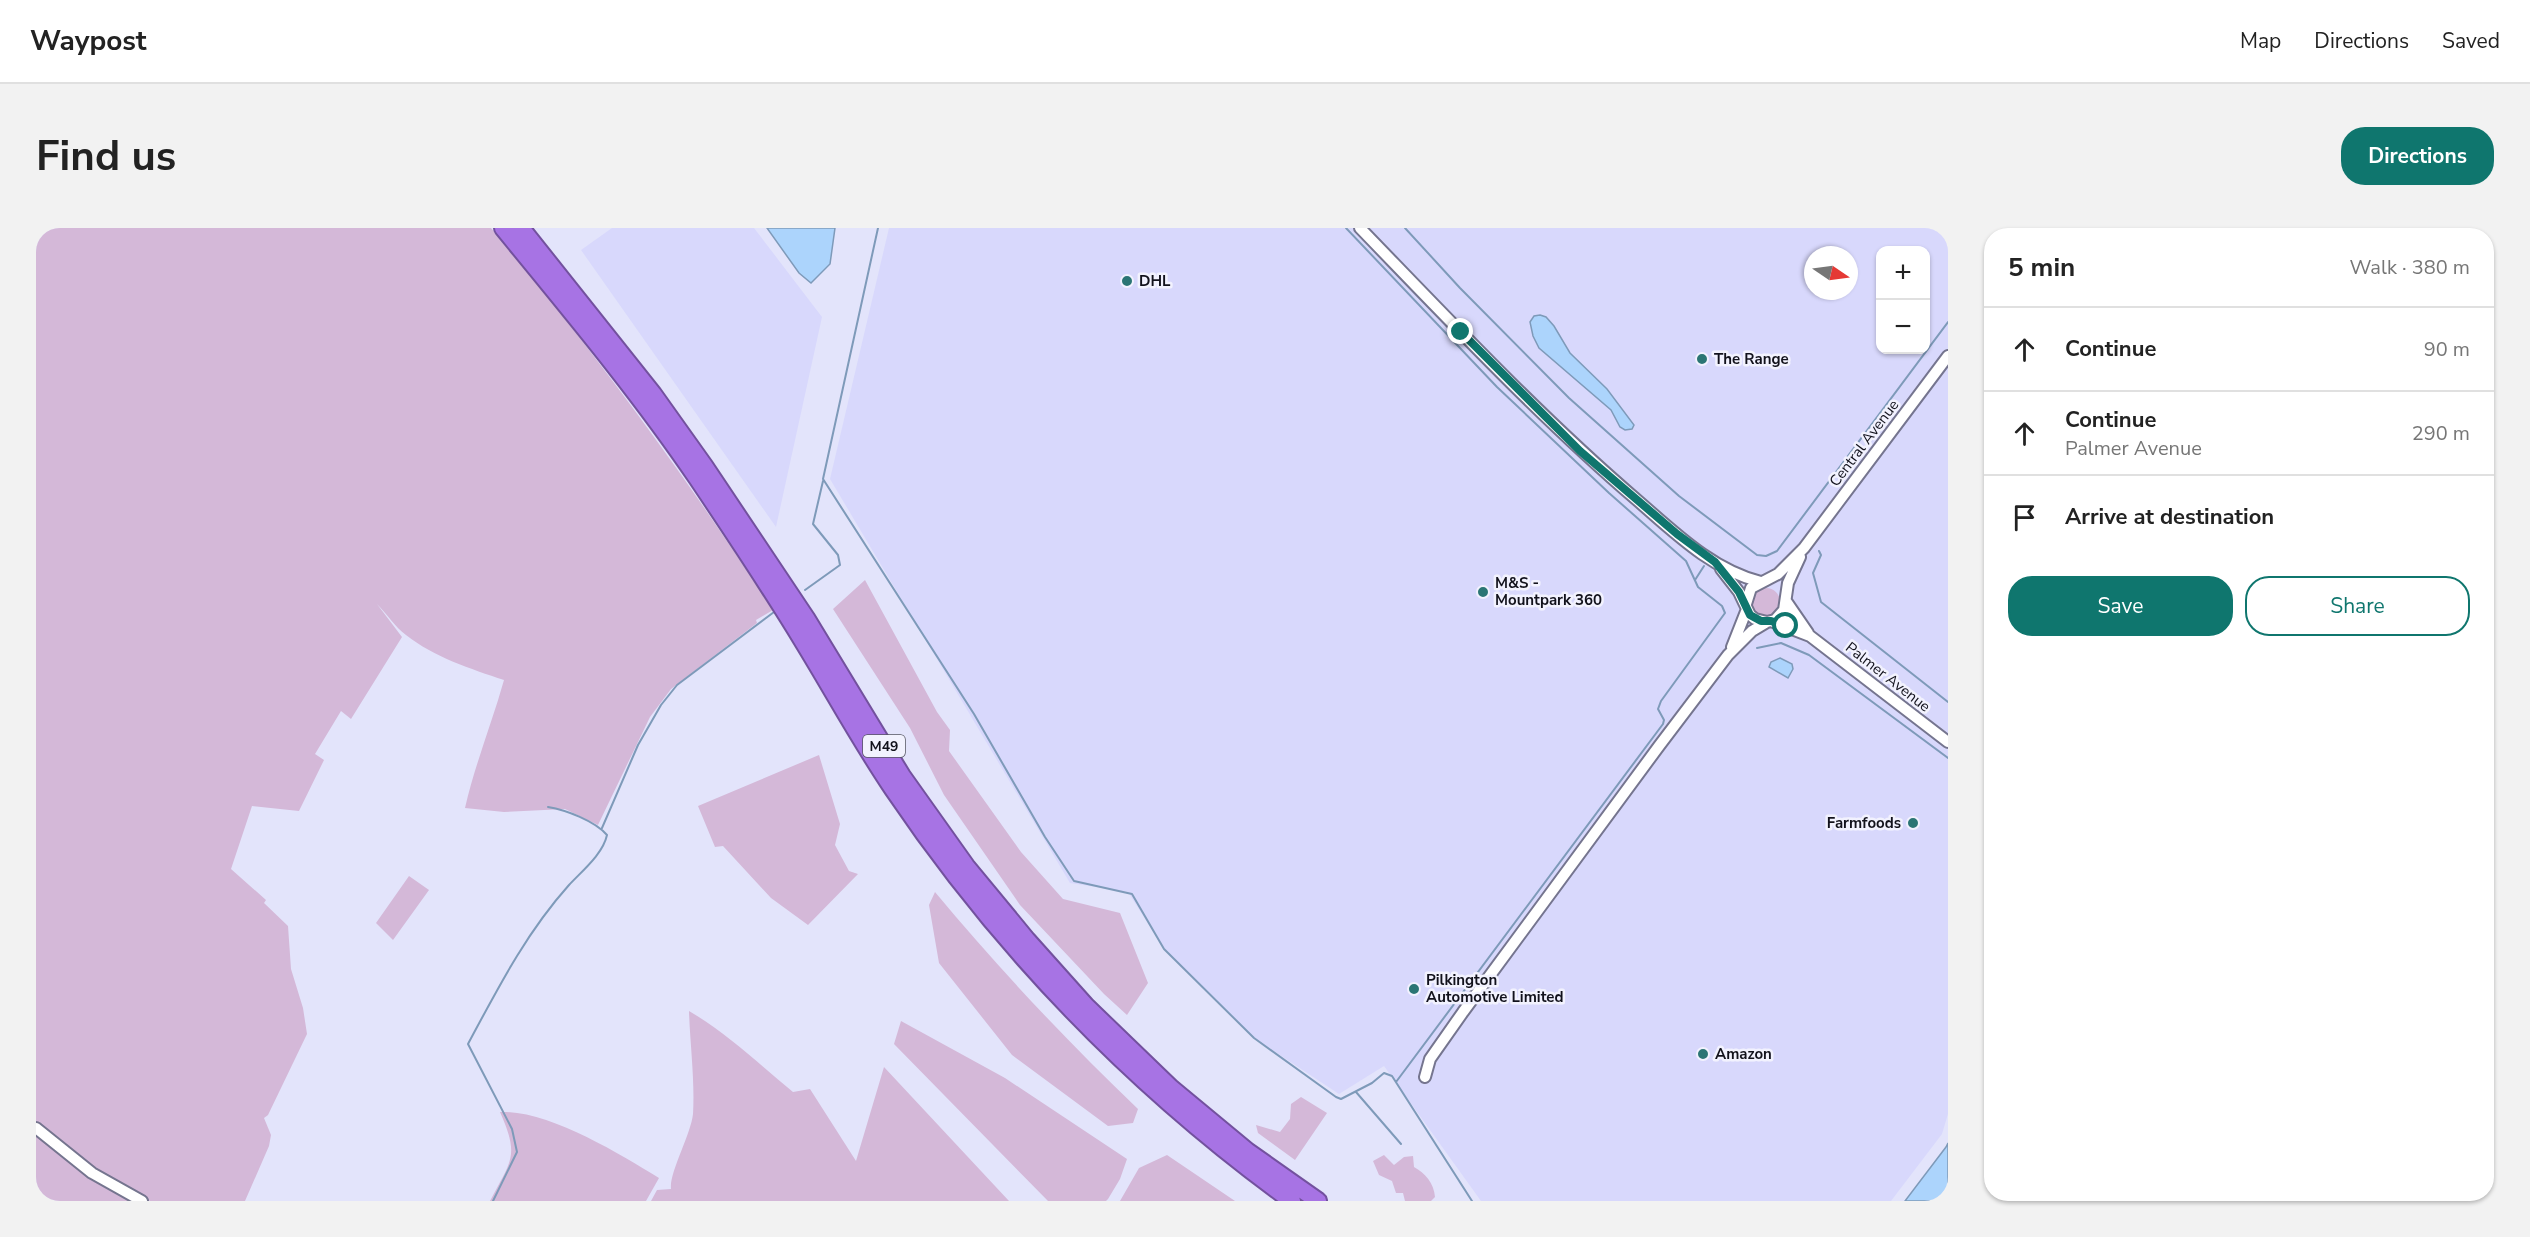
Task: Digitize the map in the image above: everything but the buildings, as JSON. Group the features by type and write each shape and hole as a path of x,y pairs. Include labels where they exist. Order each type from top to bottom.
{"highway":[{"name":"M49","path":"503,228 635,393 696,476 795,627 892,788 1008,940 1078,1018 1163,1099 1240,1164 1292,1201"},
{"name":"M49","path":"521,228 653,393 806,618 902,776 966,866 1027,940 1086,1006 1171,1088 1247,1151 1318,1201"}],"street":[{"path":"1360,228 1580,451 1677,534 1715,562 1743,577 1778,586 1810,636"},
{"name":"Central Avenue","path":"1804,548 1948,356"},
{"path":"1728,655 1746,606 1750,588 1778,574 1804,548"},
{"path":"1425,1077 1430,1059 1463,1012 1728,655 1752,631 1782,614 1790,577 1804,548"},
{"path":"1715,562 1733,583 1755,619 1810,636"},
{"name":"Palmer Avenue","path":"1810,636 1948,742"},
{"path":"36,1128 92,1173 142,1201"}],"shaded area":[{"path":"36,228 491,228 638,414 707,511 773,610 756,620 757,623 671,689 650,717 598,825 565,809 504,812 465,808 504,680 453,662 428,650 402,632 377,604 402,637 351,719 341,711 315,754 324,760 299,811 252,806 231,869 266,900 264,903 288,926 291,969 303,1008 307,1034 268,1115 264,1118 271,1135 269,1146 245,1201 150,1201 94,1170 36,1124"},
{"path":"612,228 754,228 822,317 776,527 581,250"},
{"path":"767,228 835,228 830,264 811,283 799,273"},
{"path":"889,228 1948,228 1948,1114 1942,1134 1891,1201 1481,1201 1384,1066 1339,1094 1254,1038 1164,949 1128,892 1070,883 830,479"},
{"path":"1534,316 1546,317 1554,326 1570,353 1607,389 1634,425 1632,429 1625,430 1620,427 1611,410 1539,348 1530,322"},
{"path":"865,580 937,712 950,730 949,751 1021,852 1063,899 1120,913 1148,983 1127,1015 1104,994 1020,905 944,795 910,728 833,609"},
{"path":"1766,588 1776,592 1780,602 1776,612 1766,616 1756,612 1752,602 1756,592"},
{"path":"1780,658 1792,664 1793,669 1788,678 1769,667 1771,662"},
{"path":"819,755 840,824 835,845 849,871 858,874 808,925 771,898 723,846 715,847 698,806"},
{"path":"409,876 429,890 393,940 376,923"},
{"path":"935,892 1034,1004 1138,1109 1133,1123 1108,1126 1012,1055 939,963 929,905"},
{"path":"689,1011 730,1039 793,1092 810,1089 856,1161 884,1067 1009,1201 651,1201 657,1190 671,1189 673,1173 693,1114"},
{"path":"901,1021 1005,1078 1127,1159 1120,1179 1108,1199 1106,1201 1048,1201 894,1044"},
{"path":"1301,1097 1327,1113 1295,1160 1258,1133 1256,1125 1280,1132 1290,1119 1291,1104"},
{"path":"500,1112 519,1113 561,1125 624,1157 659,1178 646,1201 490,1201 508,1167 510,1158 510,1139"},
{"path":"36,1135 84,1174 133,1201 36,1201"},
{"path":"1948,1143 1948,1201 1905,1201 1946,1147"},
{"path":"1167,1155 1235,1201 1120,1201 1139,1168"},
{"path":"1384,1155 1394,1165 1404,1157 1413,1156 1414,1167 1428,1179 1435,1197 1431,1201 1405,1201 1403,1193 1396,1193 1392,1181 1379,1175 1373,1161"}],"waterway":[{"path":"878,228 823,479 974,714 1045,837 1074,881 1132,894 1164,949 1254,1038 1336,1097 1341,1099 1372,1083 1384,1073 1392,1076 1472,1201"},
{"path":"1346,228 1497,387 1609,493 1686,561 1698,587 1722,606 1725,613 1661,701 1658,709 1664,720 1663,724 1396,1082"},
{"path":"1405,228 1460,288 1569,398 1679,496 1757,555 1766,556 1777,551 1948,322"},
{"path":"805,590 840,565 838,555 813,524 823,481"},
{"path":"1819,551 1821,555 1813,573 1821,602 1948,702"},
{"path":"1695,580 1704,566"},
{"path":"602,828 638,745 661,705 677,685 774,612"},
{"path":"1757,648 1781,643 1809,655 1948,758"},
{"path":"493,1201 517,1152 512,1129 468,1044 539,922 597,855 607,835 580,817 548,807"},
{"path":"1356,1092 1401,1144"}],"place":[{"name":"DHL","path":"1127,281"},
{"name":"The Range","path":"1702,359"},
{"name":"M&S - Mountpark 360","path":"1483,592"},
{"name":"Farmfoods","path":"1913,823"},
{"name":"Pilkington Automotive Limited","path":"1414,989"},
{"name":"Amazon","path":"1703,1054"}],"route":[{"path":"1461,332 1580,451 1677,534 1715,562 1739,592 1750,615 1761,621 1771,621 1786,626"}]}
